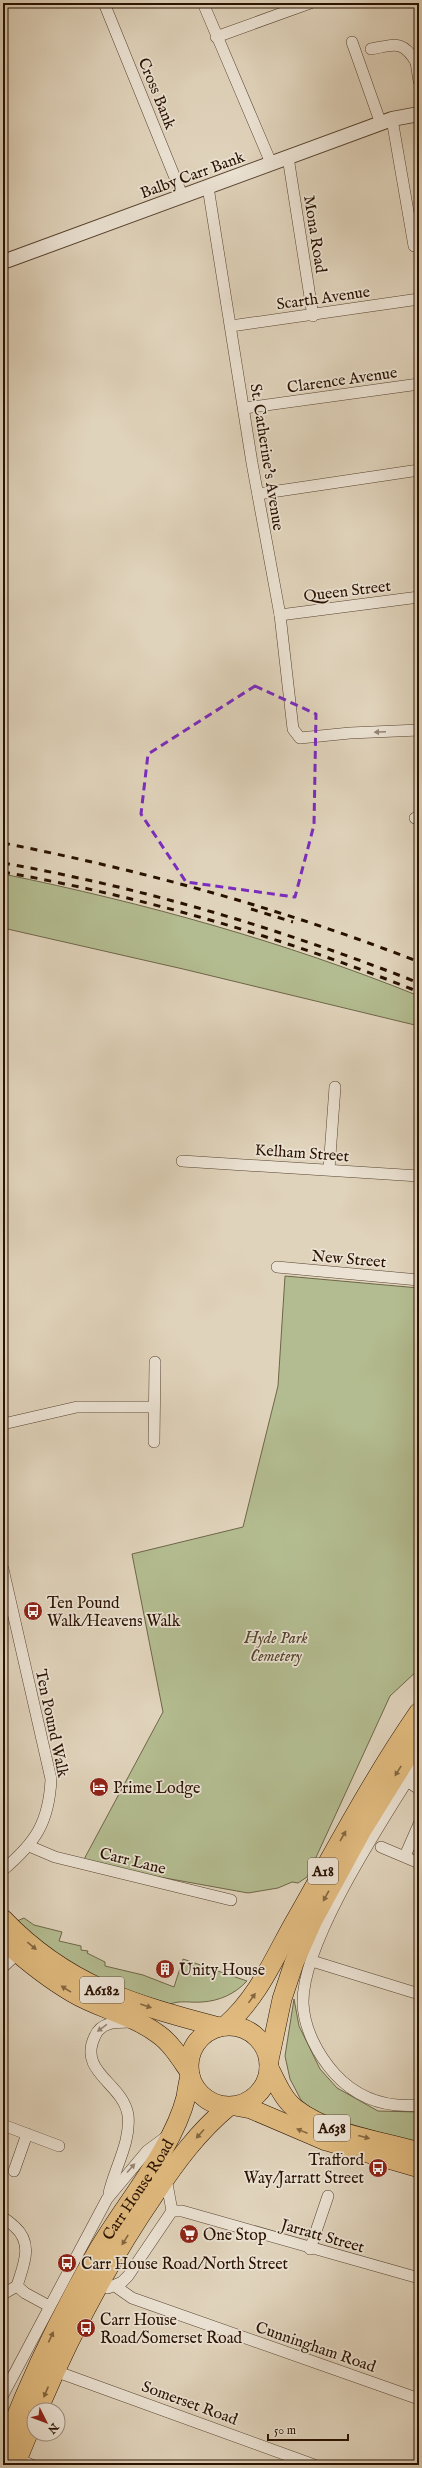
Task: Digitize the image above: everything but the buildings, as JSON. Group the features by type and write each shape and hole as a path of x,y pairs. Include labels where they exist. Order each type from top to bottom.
{"highway":[{"name":"A18","path":"222,2027 240,2013 264,1980 369,1790 419,1712"},
{"name":"A18","path":"269,2064 282,1999 294,1963 313,1920 362,1830 419,1738"},
{"name":"A6182","path":"3,1919 43,1955 68,1974 95,1987 174,2016 222,2027"},
{"name":"A6182","path":"3,1940 46,1976 74,1994 140,2023 158,2034 173,2048 189,2074"},
{"path":"222,2027 241,2028 253,2034 263,2044 269,2064 263,2088 250,2101 232,2107 217,2105 202,2097 194,2087 189,2074 192,2051 200,2039 222,2027"},
{"name":"A638","path":"269,2064 280,2089 294,2108 316,2121 339,2130 419,2152"},
{"name":"Carr House Road","path":"17,2460 22,2398 55,2330 97,2252 154,2163 170,2135 186,2098 189,2074"},
{"name":"A638","path":"232,2107 252,2109 326,2141 419,2168"},
{"name":"Carr House Road","path":"41,2402 55,2371 93,2295 122,2243 166,2178 201,2132 232,2107"},
{"name":"Carr House Road","path":"17,2460 26,2438"}],"street":[{"name":"Cross Bank","path":"104,3 182,195"},
{"path":"203,3 216,37 271,163"},
{"path":"216,37 304,4"},
{"path":"352,42 386,122 414,246"},
{"path":"371,49 391,46 403,46 408,49 418,62 419,81"},
{"name":"Balby Carr Bank","path":"3,262 182,195 386,122 419,114"},
{"name":"Mona Road","path":"288,157 313,316"},
{"name":"St. Catherine's Avenue","path":"208,186 258,494 280,615 295,733 300,738 419,730"},
{"name":"Scarth Avenue","path":"231,326 313,316 419,299"},
{"name":"Clarence Avenue","path":"245,408 419,384"},
{"path":"258,494 419,470"},
{"name":"Queen Street","path":"280,615 419,597"},
{"path":"329,1169 335,1087"},
{"name":"Kelham Street","path":"182,1161 329,1169 419,1176"},
{"name":"New Street","path":"276,1267 419,1280"},
{"path":"154,1442 155,1362"},
{"path":"3,1424 77,1407 154,1407"},
{"name":"Ten Pound Walk","path":"3,1569 50,1779 50,1793 43,1821 29,1846 3,1870"},
{"path":"419,1762 330,1915 319,1939 304,1989 305,2013 312,2040 328,2066 344,2084 370,2099 401,2106 419,2105"},
{"path":"407,1781 419,1788"},
{"path":"405,1856 419,1824"},
{"name":"Carr Lane","path":"29,1846 55,1857 231,1900"},
{"path":"381,1847 419,1863"},
{"path":"3,1967 18,1953"},
{"path":"312,1961 419,1994"},
{"path":"107,2199 126,2138 128,2114 114,2089 95,2070 90,2050 96,2033 105,2025 113,2022 140,2023"},
{"path":"3,2125 59,2146"},
{"path":"14,2171 27,2134"},
{"path":"4,2393 107,2199 145,2153 170,2135"},
{"path":"126,2138 131,2149 145,2153"},
{"path":"93,2295 115,2286 128,2276 172,2210 166,2178"},
{"path":"310,2249 328,2196"},
{"name":"Jarratt Street","path":"172,2210 182,2211 310,2249 419,2278"},
{"path":"3,2218 21,2233 24,2238 26,2250 24,2266 17,2286 3,2294"},
{"path":"17,2286 25,2294 49,2306"},
{"name":"Cunningham Road","path":"115,2286 132,2298 419,2399"},
{"name":"Somerset Road","path":"55,2371 314,2465"}],"highlighted area":[{"path":"255,686 316,714 314,825 295,897 186,882 141,814 148,754"}],"green space":[{"path":"3,874 56,885 162,911 266,941 368,976 419,996 419,1026 183,969 3,928"},
{"name":"Hyde Park Cemetery","path":"285,1276 419,1288 419,1669 390,1696 307,1877 298,1883 292,1882 278,1888 248,1893 82,1863 163,1712 132,1554 243,1527 278,1386"},
{"path":"24,1918 34,1925 62,1932 59,1941 81,1946 81,1950 88,1951 87,1953 105,1962 105,1966 143,1975 174,1987 183,1959 247,1981 237,1990 221,1998 208,2001 170,2004 90,1978 57,1956 17,1921"},
{"path":"294,1999 299,2026 320,2069 337,2088 378,2111 419,2112 419,2144 316,2114 301,2100 290,2079 285,2056"}],"railway":[{"path":"3,843 109,866 214,893 317,925 419,962"},
{"path":"3,863 109,885 214,912 317,945 419,983"},
{"path":"3,872 109,894 214,921 317,954 419,992"},
{"path":"251,909 293,922"}],"place":[{"name":"Ten Pound Walk/Heavens Walk","path":"33,1611"},
{"name":"Prime Lodge","path":"99,1787"},
{"name":"Unity House","path":"165,1969"},
{"name":"Trafford Way/Jarratt Street","path":"378,2168"},
{"name":"One Stop","path":"189,2234"},
{"name":"Carr House Road/North Street","path":"67,2263"},
{"name":"Carr House Road/Somerset Road","path":"86,2328"}]}
